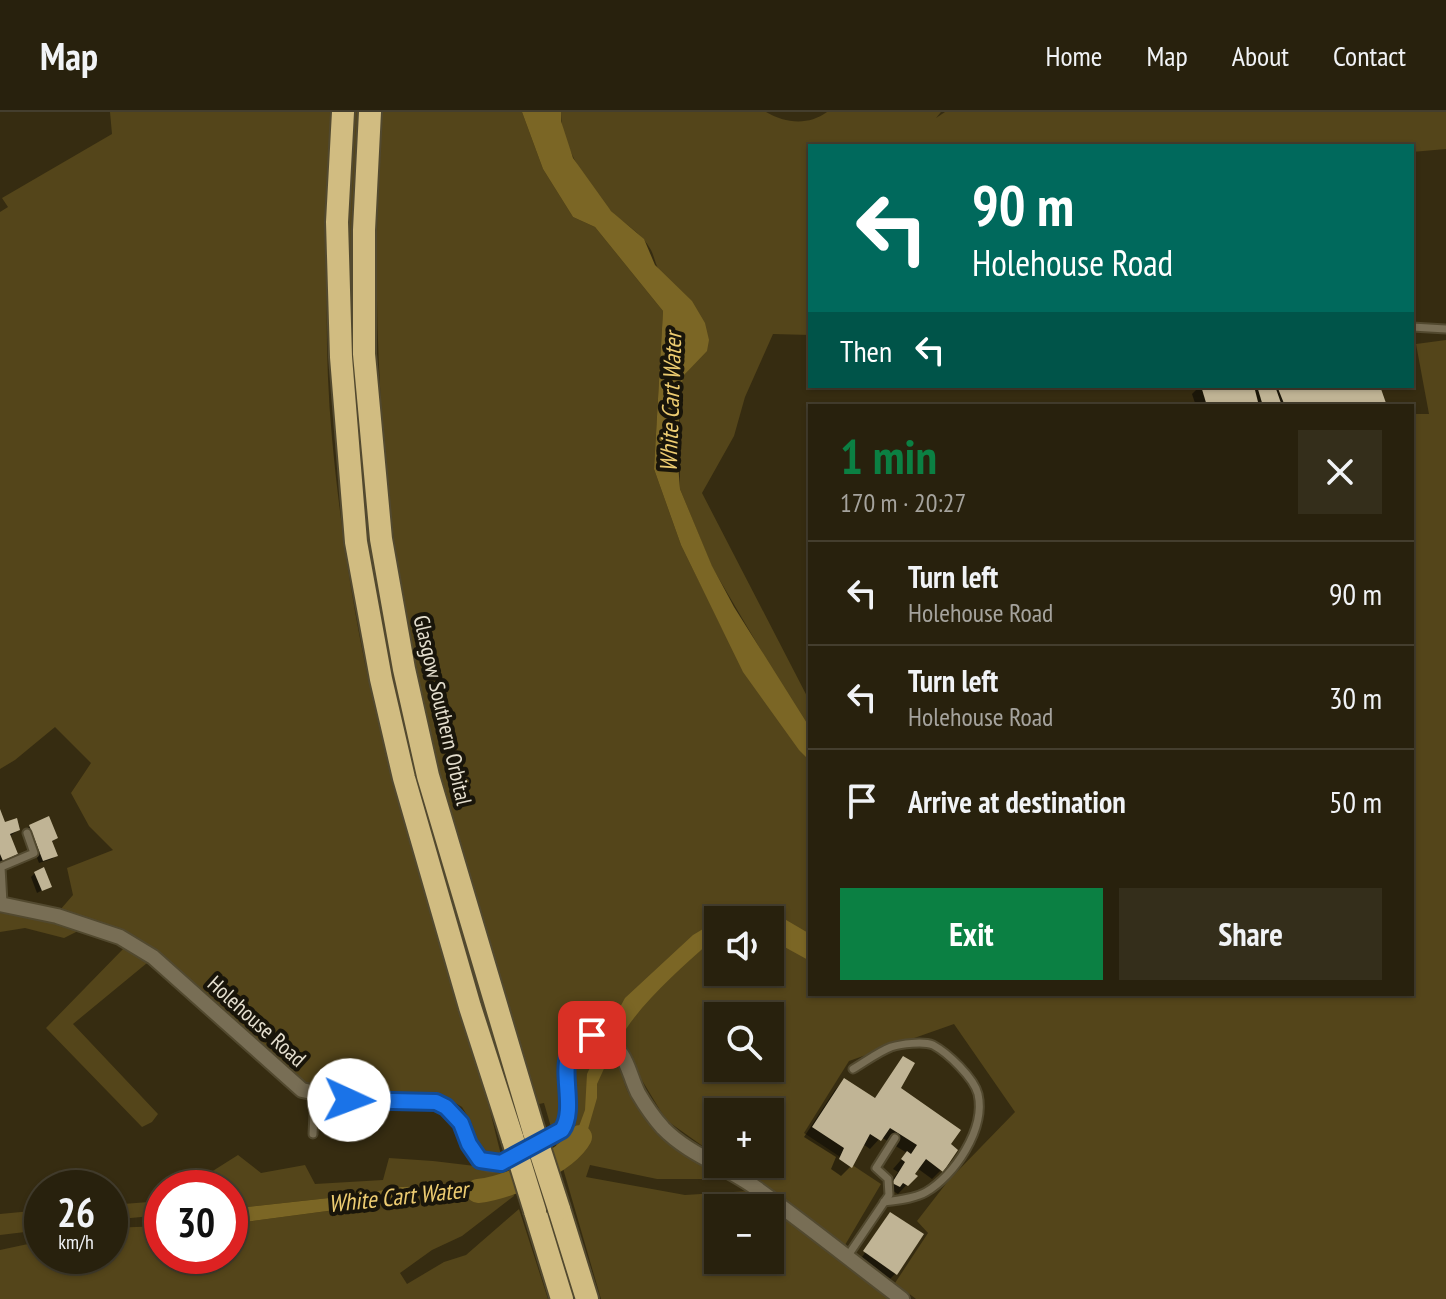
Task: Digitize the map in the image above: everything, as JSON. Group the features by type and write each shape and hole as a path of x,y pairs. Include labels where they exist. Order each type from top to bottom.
{"highway":[{"path":"343,112 337,222 341,357 356,542 381,679 404,778 470,1007 562,1299"},
{"name":"Glasgow Southern Orbital","path":"370,112 364,230 364,354 381,539 404,669 428,776 587,1299"}],"street":[{"name":"Holehouse Road","path":"1,904 57,916 131,942 153,957 293,1084 315,1094 349,1100 436,1102 454,1113 480,1160 501,1163 562,1130 567,1123 569,1110 565,1071 571,1048 592,1035 610,1042 624,1056 638,1094 671,1135 684,1146 753,1186 902,1299"}],"lane":[{"path":"1414,327 1446,329"},
{"path":"1,904 0,867 34,853 27,833"},
{"path":"853,1069 891,1047 917,1043 932,1045 966,1072 978,1095 977,1114 968,1149 946,1176 924,1194 884,1202"},
{"path":"313,1134 315,1094"},
{"path":"847,1257 889,1195 888,1179 876,1168 895,1138"}],"shaded area":[{"path":"110,112 335,112 328,234 327,357 332,438 349,576 361,646 387,757 502,1159 488,1155 480,1148 462,1107 443,1096 324,1092 307,1086 137,937 60,910 73,895 67,868 113,850 89,826 71,793 91,763 55,727 0,769 0,212 8,207 2,198 112,134"},
{"path":"351,112 363,112 357,231 413,750 460,925 526,1131 518,1133 417,793 388,676 365,539 349,389 346,265"},
{"path":"382,112 522,112 543,169 573,217 595,227 663,311 654,469 681,545 722,628 762,652 712,567 680,489 680,391 684,375 690,368 661,273 647,244 611,211 585,178 565,138 561,112 766,112 781,119 804,121 827,112 941,112 936,118 945,112 1446,112 1446,149 1414,152 1414,144 808,144 808,335 773,334 745,397 734,436 702,493 808,698 808,996 1414,996 1414,414 1429,414 1416,344 1446,340 1446,1299 916,1299 895,1283 928,1233 917,1221 948,1181 1015,1112 954,1024 849,1061 804,1133 881,1184 845,1245 784,1202 784,1194 772,1194 749,1178 784,1178 784,1098 704,1098 704,1147 666,1120 623,1049 621,1070 627,1090 638,1109 653,1126 704,1165 704,1178 725,1179 657,1179 590,1165 586,1177 685,1195 749,1191 753,1194 704,1194 704,1274 784,1274 784,1217 894,1299 601,1299 544,1103 539,1104 459,843 412,661 386,471 377,291"},
{"path":"0,913 39,917 78,931 64,938 25,928 0,932"},
{"path":"125,947 147,963 73,1024 158,1114 152,1122 142,1127 46,1028"},
{"path":"238,1155 261,1173 305,1165 315,1184 383,1180 389,1158 475,1166 497,1173 506,1172 508,1179 496,1183 401,1187 248,1207 248,1170 214,1170"},
{"path":"511,1187 514,1196 462,1236 432,1250 400,1273 407,1284 444,1262 466,1255 519,1209 548,1299 0,1299 0,1250 24,1245 24,1274 128,1274 128,1227 144,1227 144,1274 248,1274 248,1222 365,1206 372,1200 445,1194 496,1197"},
{"path":"144,1202 144,1217 128,1218 128,1204"},
{"path":"24,1212 24,1232 0,1235 0,1214"}],"water":[{"path":"522,112 561,112 573,158 611,211 644,239 655,265 692,301 705,323 709,340 707,351 684,375 680,391 680,489 712,566 734,607 808,725 808,759 743,672 681,545 654,469 663,311 595,227 573,217 543,169"},
{"path":"784,919 808,933 808,960 784,947"},
{"path":"704,928 704,948 635,1016 618,1043 606,1033 625,998"},
{"path":"602,1042 613,1049 597,1084 597,1098 584,1143 574,1156 561,1162 558,1152 565,1148 578,1129 585,1110 587,1074"},
{"path":"508,1179 511,1187 496,1197 445,1194 372,1200 365,1206 248,1222 248,1207 401,1187 496,1183"}],"building":[{"path":"1202,388 1254,388 1258,404 1206,404"},
{"path":"1258,388 1276,388 1281,404 1262,404"},
{"path":"1278,388 1381,388 1386,404 1284,404"},
{"path":"0,809 5,822 17,818 20,830 10,834 18,854 3,861 0,854"},
{"path":"49,816 58,838 52,841 58,856 43,861 29,825"},
{"path":"44,867 52,887 42,891 34,872"},
{"path":"903,1056 915,1063 901,1088 961,1130 951,1144 958,1150 943,1172 926,1159 915,1174 918,1176 908,1186 903,1183 900,1187 892,1183 905,1162 901,1159 907,1151 911,1154 917,1145 890,1128 881,1141 870,1134 852,1168 839,1159 844,1148 812,1127 844,1078 875,1098"},
{"path":"890,1212 924,1234 897,1275 863,1251"}],"waterway":[{"name":"White Cart Water","path":"478,1191 534,1173 562,1156 580,1137"}],"route":[{"path":"349,1100 436,1102 454,1113 480,1160 501,1163 562,1130 567,1123 567,1059 571,1048 585,1036 592,1035"}]}
